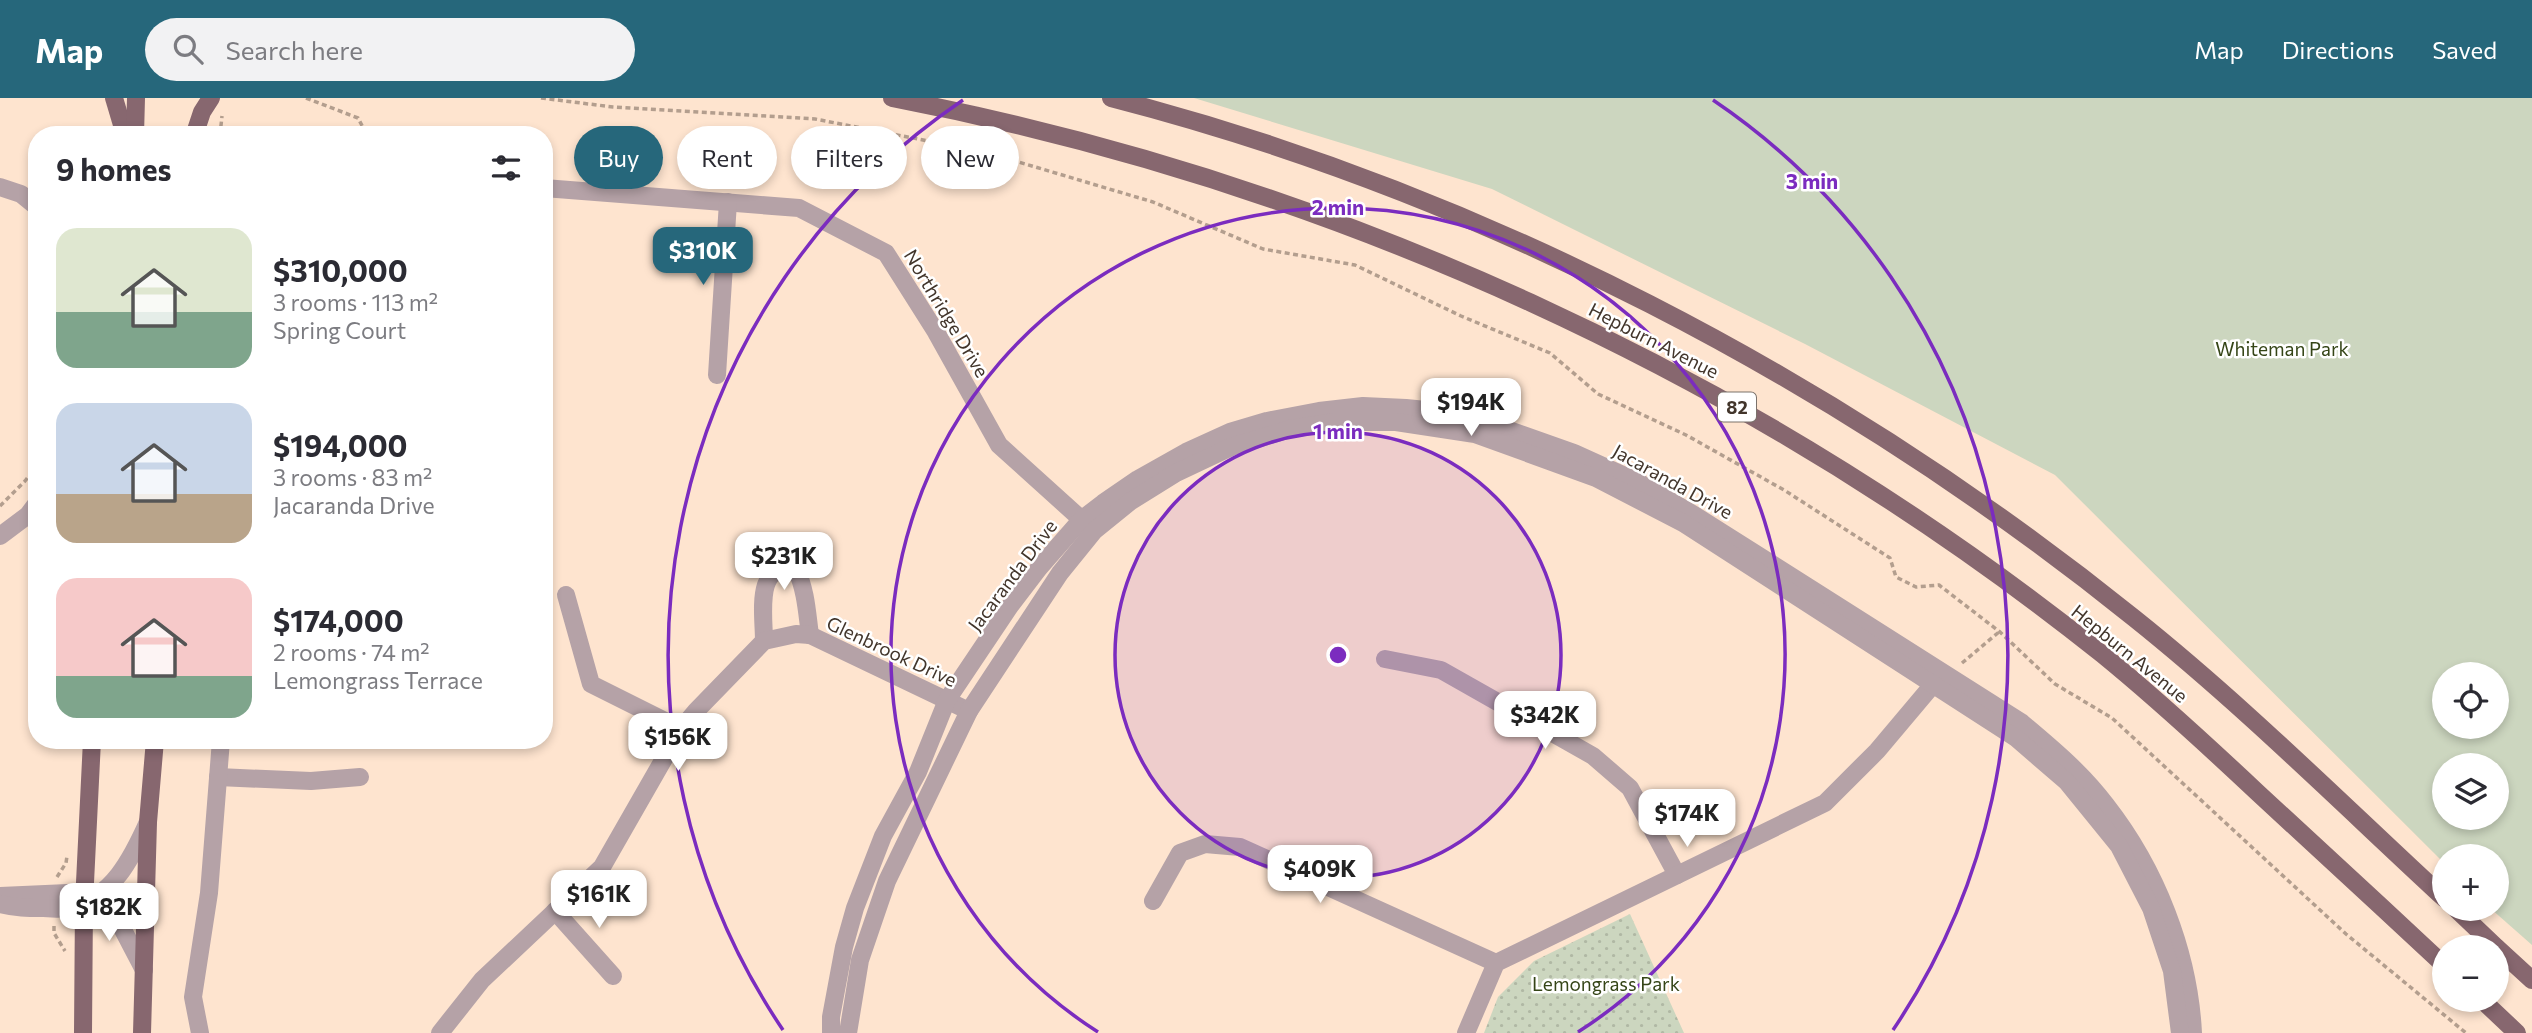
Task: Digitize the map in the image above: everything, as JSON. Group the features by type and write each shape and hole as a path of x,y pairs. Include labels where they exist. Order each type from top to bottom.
{"main road":[{"path":"114,98 122,126"},
{"path":"135,126 136,98"},
{"path":"194,98 195,126"},
{"path":"198,126 211,98"},
{"name":"Hepburn Avenue","path":"892,98 1015,124 1110,148 1264,195 1357,229 1437,260 1583,326 1746,412 1883,496 1965,551 2103,655 2169,710 2432,954"},
{"name":"Hepburn Avenue","path":"1111,98 1291,153 1467,220 1694,328 1846,415 1993,512 2133,617 2201,674 2432,887"},
{"path":"83,1033 84,904 92,749"},
{"path":"142,1033 148,822 154,749"},
{"path":"2469,921 2484,935"},
{"path":"2509,958 2532,980"},
{"path":"2495,1012 2518,1033"}],"street":[{"path":"0,187 28,199"},
{"name":"Northridge Drive","path":"553,189 799,208 886,253 936,332 999,445 1088,526"},
{"path":"717,375 728,202"},
{"name":"Jacaranda Drive","path":"831,1033 836,988 855,908 883,836 918,772 947,700 1018,597 1088,526 1176,473 1231,447 1290,429 1335,422 1396,422 1475,434 1596,478 1683,523 1938,679 2021,722 2061,755 2107,805 2140,858 2171,925 2185,971 2193,1033"},
{"path":"0,536 28,514"},
{"name":"Jacaranda Drive","path":"848,1033 859,960 887,881 969,711 1088,526"},
{"path":"440,1033 482,980 602,867 681,729 764,640 765,586 770,574 783,567 796,569 804,590 810,635"},
{"path":"566,595 591,684 681,729"},
{"name":"Glenbrook Drive","path":"764,640 796,634 810,635 969,711"},
{"path":"1385,659 1441,670 1593,756 1630,788 1677,875"},
{"path":"1466,1033 1496,963 1825,803 1877,751 1938,679"},
{"name":"Jacaranda Drive","path":"1938,679 2016,738 2067,782 2119,846 2151,908 2172,971 2180,1033"},
{"path":"200,1033 193,997 209,893 220,749"},
{"path":"218,777 310,780 360,777"},
{"path":"0,904 14,908 68,909 84,904 113,883 126,866 148,822"},
{"path":"1153,901 1180,853 1205,844 1240,847 1496,963"},
{"path":"0,896 68,893 110,916 121,926 144,970"},
{"path":"555,911 613,976"}],"path":[{"path":"306,98 358,118 362,126"},
{"path":"0,506 28,477"},
{"path":"1938,679 1954,672 2000,632"}],"green space":[{"name":"Whiteman Park","path":"1194,98 2532,98 2532,945 2505,921 2509,921 2509,844 2432,844 2432,851 2055,475 1805,344 1492,189"},
{"name":"Lemongrass Park","path":"1630,914 1684,1033 1484,1033 1498,997 1534,961"}]}
